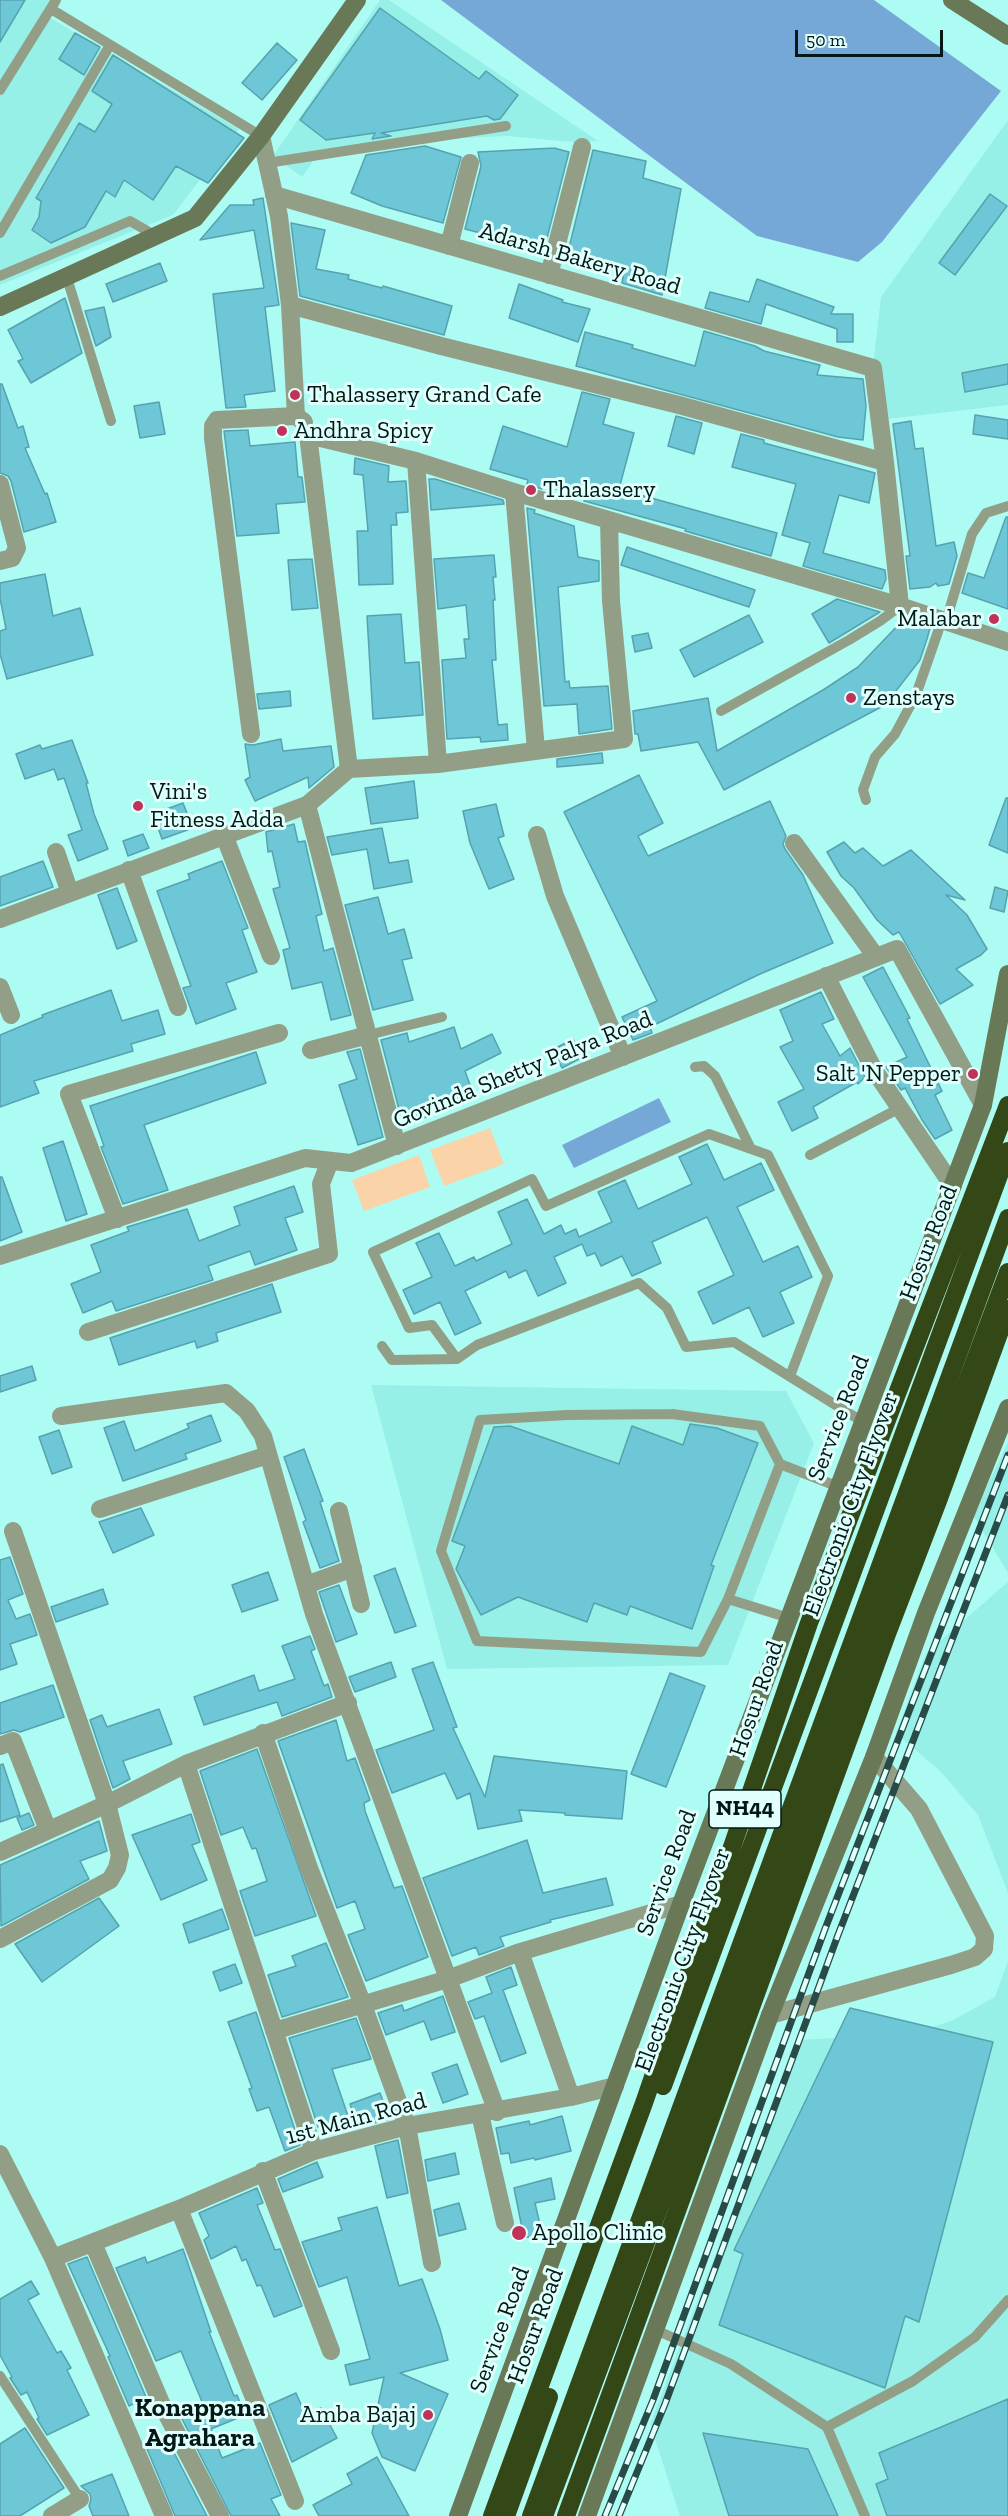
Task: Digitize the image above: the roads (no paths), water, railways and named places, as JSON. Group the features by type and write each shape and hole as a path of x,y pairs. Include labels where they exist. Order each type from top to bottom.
{"highway":[{"name":"Hosur Road","path":"492,2516 644,2103 809,1623 1008,1105"},
{"name":"Electronic City Flyover","path":"506,2516 732,1895 1008,1151"},
{"name":"Electronic City Flyover","path":"531,2516 1008,1218"},
{"name":"NH44","path":"544,2516 1008,1272"},
{"path":"566,2516 1008,1309"}],"street":[{"path":"0,307 195,219 261,136 357,0"},
{"path":"952,0 1008,36"},
{"path":"261,136 274,195 290,305 296,416"},
{"path":"549,275 582,147"},
{"path":"449,246 470,163"},
{"name":"Adarsh Bakery Road","path":"274,195 873,368 885,462"},
{"path":"290,305 441,346 679,405 885,462 900,606"},
{"path":"251,734 213,426 217,420 296,416 311,427 308,435 349,769"},
{"path":"308,435 416,461 900,606 1008,642"},
{"path":"416,461 438,764"},
{"path":"0,484 17,548 12,558 0,561"},
{"path":"514,492 536,750"},
{"path":"0,919 307,805 349,769 438,764 624,739 610,601 609,520"},
{"path":"307,805 397,1146"},
{"path":"224,835 271,956"},
{"path":"537,835 555,896 623,1057"},
{"path":"795,843 876,957"},
{"path":"56,852 70,892"},
{"path":"129,870 178,1007"},
{"name":"Govinda Shetty Palya Road","path":"0,1256 305,1158 351,1164 897,949 983,1105"},
{"name":"Service Road","path":"458,2516 681,1904 983,1105 1008,974"},
{"path":"826,976 874,1070 953,1186"},
{"path":"0,987 10,1015"},
{"path":"117,1219 69,1094 279,1033"},
{"path":"311,1050 368,1035"},
{"path":"88,1332 329,1254 321,1184 330,1161"},
{"path":"61,1416 226,1393 247,1411 263,1436 314,1614 448,1979 489,2113 505,2223"},
{"path":"587,2516 770,2015 874,1757 926,1612 1008,1408"},
{"path":"100,1509 268,1455"},
{"path":"339,1511 361,1604"},
{"path":"0,1939 110,1880 117,1868 120,1855 107,1804 13,1531"},
{"path":"306,1585 353,1568"},
{"path":"0,1852 107,1804 186,1764 263,1733 348,1703"},
{"path":"263,1733 309,1868 363,2005 406,2126 432,2263"},
{"path":"0,1746 13,1741 48,1830"},
{"path":"770,2015 951,1965 975,1957 984,1950 985,1936 919,1809 874,1757"},
{"path":"186,1764 314,2151"},
{"path":"274,2031 448,1979 520,1952 681,1904"},
{"path":"520,1952 571,2097"},
{"name":"1st Main Road","path":"53,2258 314,2151 406,2126 489,2113 615,2086"},
{"path":"1,2158 53,2258 164,2516"},
{"path":"264,2171 332,2351"},
{"path":"179,2208 295,2501"},
{"path":"93,2243 161,2403 220,2516"},
{"path":"52,2516 80,2499"}],"lane":[{"path":"0,90 53,5 110,45 261,136"},
{"path":"0,233 110,45"},
{"path":"267,164 507,126"},
{"path":"0,276 130,220 156,236"},
{"path":"66,278 111,421"},
{"path":"866,800 863,790 875,757 894,734 916,695 944,621 972,534 986,513 1008,506"},
{"path":"721,711 857,636 900,606"},
{"path":"368,1035 442,1017"},
{"path":"695,1067 704,1066 715,1076 751,1149"},
{"path":"810,1155 900,1108"},
{"path":"457,1359 432,1325 409,1328 373,1252 532,1179 546,1206 709,1134 768,1155 828,1276 790,1376"},
{"path":"382,1346 392,1360 457,1359 477,1345 639,1283 667,1308 686,1347 734,1342 863,1422"},
{"path":"780,1464 728,1599 701,1652 477,1641 441,1551 480,1420 567,1415 672,1414 760,1426 780,1464 838,1487"},
{"path":"728,1599 789,1618"},
{"path":"827,2427 922,2374 975,2337 1008,2300"},
{"path":"656,2330 731,2364 827,2427 865,2516"},
{"path":"0,2376 80,2499"}],"railway":[{"path":"605,2516 653,2400 825,1929 1008,1455"},
{"path":"619,2516 665,2404 838,1935 1008,1495"}],"place":[{"name":"Thalassery Grand Cafe","path":"295,395"},
{"name":"Andhra Spicy","path":"282,431"},
{"name":"Thalassery","path":"531,490"},
{"name":"Malabar","path":"994,619"},
{"name":"Zenstays","path":"851,698"},
{"name":"Vini's Fitness Adda","path":"138,806"},
{"name":"Salt 'N Pepper","path":"973,1074"},
{"name":"Apollo Clinic","path":"519,2233"},
{"name":"Amba Bajaj","path":"428,2415"}],"district":[{"name":"Konappana Agrahara","path":"200,2424"}]}
